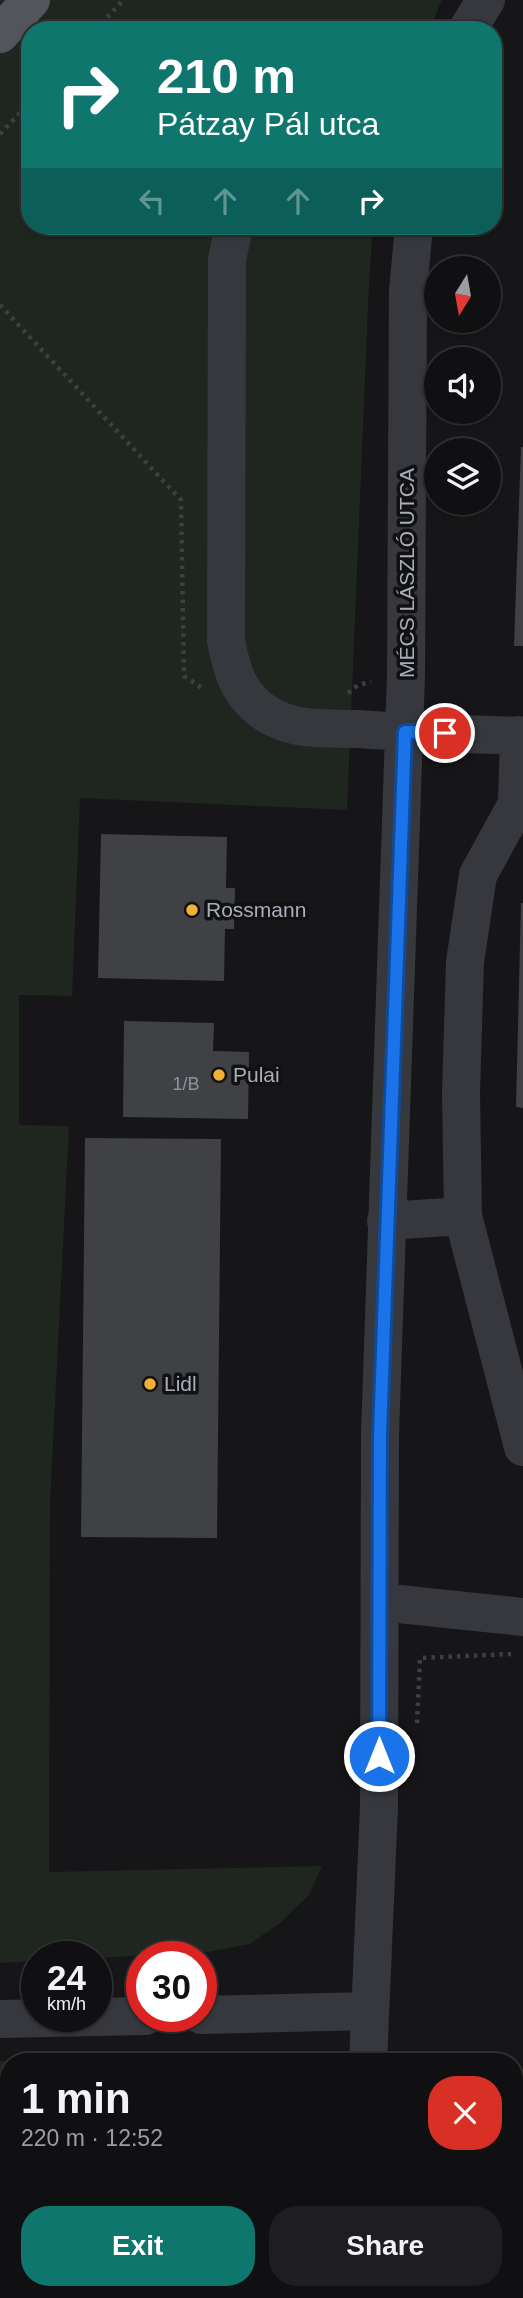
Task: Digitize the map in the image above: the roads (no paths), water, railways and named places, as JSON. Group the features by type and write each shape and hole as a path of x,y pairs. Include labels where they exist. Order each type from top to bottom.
{"main road":[{"path":"0,34 31,0"}],"street":[{"path":"473,21 486,0"},
{"path":"232,235 226,260 226,640 237,684 254,703 276,719 295,726 521,736 517,804 478,875 465,962 461,1093 463,1216 523,1447"},
{"name":"MÉCS LÁSZLÓ UTCA","path":"368,2053 379,1807 380,1434 405,732 408,289 413,235"},
{"path":"386,1221 463,1216"},
{"path":"380,1602 523,1617"},
{"path":"217,2015 369,2011"},
{"path":"0,2019 126,2016"}],"place":[{"name":"Rossmann","path":"192,910"},
{"name":"Pulai","path":"219,1075"},
{"name":"Lidl","path":"150,1384"}]}
